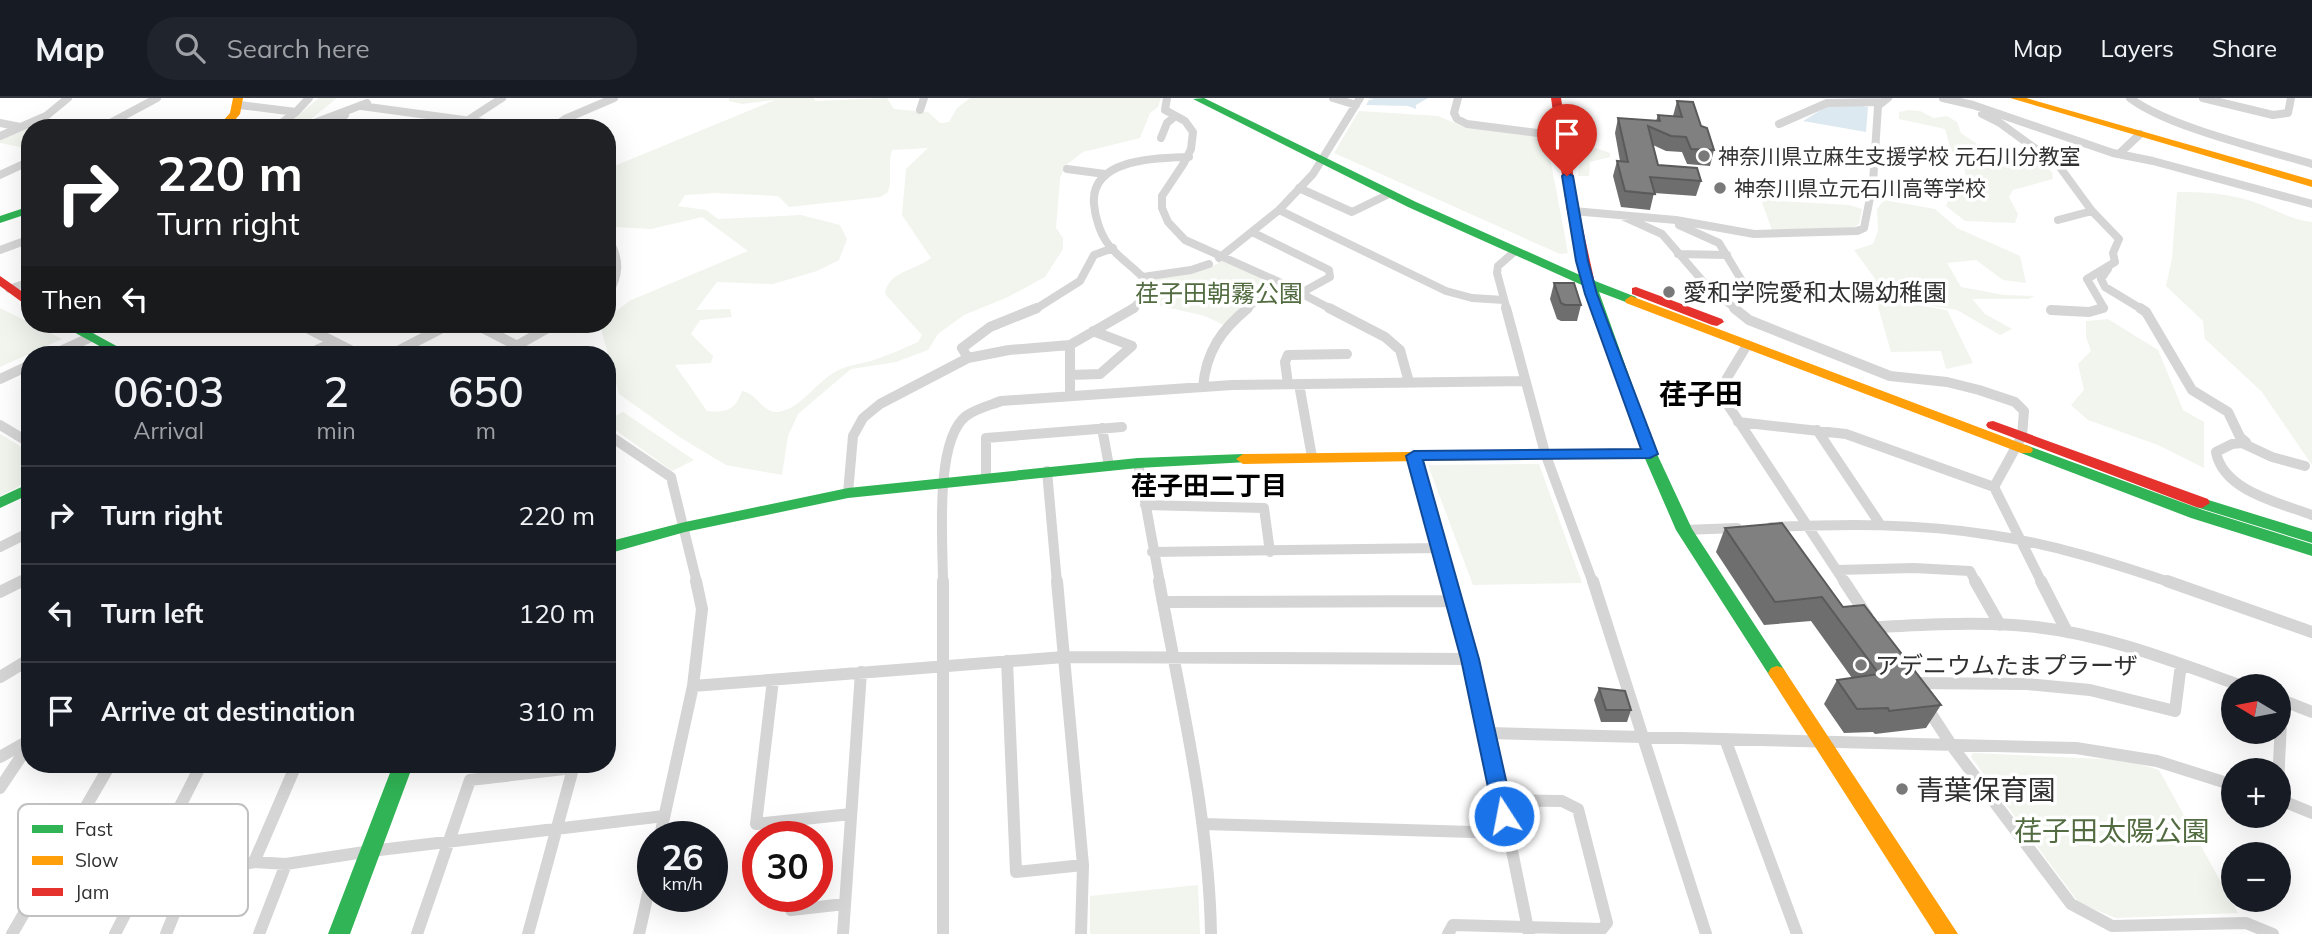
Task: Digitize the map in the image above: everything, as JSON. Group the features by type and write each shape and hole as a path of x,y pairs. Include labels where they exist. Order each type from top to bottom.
{"street":[{"path":"38,119 49,114 68,98"},
{"path":"120,119 157,98"},
{"path":"287,119 309,98"},
{"path":"470,119 502,98"},
{"path":"565,119 614,98"},
{"path":"920,110 924,98"},
{"path":"1167,98 1165,110 1189,125 1193,132 1189,157 1165,186 1161,197 1165,217 1185,240 1279,282 1385,337 1400,349 1409,382"},
{"path":"1199,98 1323,158 1587,278 1747,345 2218,509 2312,537"},
{"path":"1210,98 1389,194 1513,253 1587,278 2019,441 2197,514 2312,550"},
{"path":"1333,98 1356,106"},
{"path":"1221,257 1279,210 1299,188 1323,158 1360,98"},
{"path":"1458,98 1454,113 1457,119 1467,124 1561,136"},
{"path":"1556,98 1573,211 1587,278 1650,454 1684,530 1947,934"},
{"path":"1943,98 1973,105 2119,154 2312,204"},
{"path":"2130,98 2140,107 2191,126 2312,164"},
{"path":"2203,98 2273,115 2288,113 2291,98"},
{"path":"2244,98 2245,109"},
{"path":"2023,99 2312,184"},
{"path":"339,119 372,100"},
{"path":"324,119 372,100"},
{"path":"1573,211 1663,219 1754,234 1850,233 1864,228 1875,179 1878,106 1885,100"},
{"path":"1779,124 1788,123 1820,104 1885,100"},
{"path":"1954,101 2000,123 2043,153 2068,175 2092,211 2119,239 2113,253 2115,262 2101,279 2105,288 2146,312 2192,390 2228,412 2240,437 2269,456 2305,466"},
{"path":"230,119 239,102 296,112"},
{"path":"361,106 453,119"},
{"path":"1161,138 1167,123 1174,117"},
{"path":"0,123 20,127"},
{"path":"0,136 20,127"},
{"path":"2119,154 2140,134"},
{"path":"848,493 853,436 863,418 880,404 968,358 1009,350 1070,345 1141,300 1147,282 1103,236 1093,201 1095,189 1110,169 1138,159 1189,157"},
{"path":"0,175 21,165"},
{"path":"1067,169 1105,174"},
{"path":"1299,188 1352,212 1389,194"},
{"path":"1279,210 1446,291 1472,298 1504,300"},
{"path":"2058,220 2092,211"},
{"path":"0,220 21,212"},
{"path":"1620,215 1662,234 1716,294 1749,320 1891,376 1947,382 2015,402 2024,411 2025,417 2019,441 1994,487"},
{"path":"1663,219 1719,243 1742,281"},
{"path":"1252,232 1329,270 1330,277 1301,293"},
{"path":"0,250 21,242"},
{"path":"968,358 962,348 990,327 1034,310 1080,281 1094,255 1113,248"},
{"path":"616,253 621,263 616,283"},
{"path":"1513,253 1498,267 1497,273 1545,453 1584,553 1706,934"},
{"path":"1678,254 1727,255"},
{"path":"1143,277 1191,270 1209,264"},
{"path":"2051,310 2100,311 2104,305 2087,279 2090,275 2108,269"},
{"path":"1203,387 1202,367 1218,336 1279,282"},
{"path":"5,285 21,297"},
{"path":"1070,375 1100,374 1132,346 1093,331"},
{"path":"83,333 108,346"},
{"path":"316,333 342,346"},
{"path":"407,346 433,333"},
{"path":"493,333 518,345 539,333"},
{"path":"72,346 91,337"},
{"path":"325,346 334,342"},
{"path":"1070,345 1070,395"},
{"path":"1747,345 1731,365 1725,381 1726,402 1878,632 2000,625 2067,632 2132,647 2221,678"},
{"path":"1312,457 1285,362 1288,355 1347,354"},
{"path":"0,379 21,369"},
{"path":"943,934 943,482 950,440 966,416 1000,401 1070,395 1293,384 1525,381"},
{"path":"1738,422 1846,434 1994,487 2067,632"},
{"path":"0,425 21,438"},
{"path":"986,477 986,438 1122,427"},
{"path":"1102,428 1109,466"},
{"path":"1817,430 1880,524"},
{"path":"616,440 671,477 685,527 702,609 693,686 663,821"},
{"path":"2246,442 2234,441 2216,452 2215,458 2226,474 2266,497 2312,515"},
{"path":"616,546 685,527 848,493 1138,463 1312,457 1650,454"},
{"path":"1414,456 1455,601 1488,733 1528,930"},
{"path":"1138,463 1203,824 1210,880 1211,934"},
{"path":"1048,471 1083,865 1081,934"},
{"path":"0,503 21,492"},
{"path":"1145,505 1264,508 1270,552"},
{"path":"1684,530 1880,524 2022,540 2146,573 2312,632"},
{"path":"0,547 21,536"},
{"path":"1152,552 1440,548"},
{"path":"1837,570 1914,568 1970,571 2000,625"},
{"path":"0,592 21,582"},
{"path":"1164,602 1455,601"},
{"path":"693,686 1064,657 1470,659"},
{"path":"1007,661 1016,872 1083,865"},
{"path":"0,677 21,664"},
{"path":"2181,664 2175,711 2090,690 1907,677 1952,746 2071,904 2112,926 2246,923 2273,934"},
{"path":"843,934 861,672"},
{"path":"773,680 756,824 852,814"},
{"path":"2291,704 2312,712"},
{"path":"1488,733 2106,751 2157,761 2221,781"},
{"path":"1725,739 1797,934"},
{"path":"0,757 21,746"},
{"path":"0,788 21,755"},
{"path":"87,804 105,773"},
{"path":"181,804 197,773"},
{"path":"254,862 293,773"},
{"path":"339,934 399,773"},
{"path":"417,934 470,780 522,773"},
{"path":"528,934 571,773"},
{"path":"1448,934 1453,925 1528,930 1602,929 1608,923 1578,808 1562,801 1501,800"},
{"path":"2291,804 2312,813"},
{"path":"248,863 286,864 371,850 664,816"},
{"path":"1203,824 1507,833"},
{"path":"260,934 286,864"},
{"path":"833,905 845,904"},
{"path":"639,934 644,912"},
{"path":"12,934 22,916"},
{"path":"115,934 124,916"},
{"path":"166,934 173,916"}],"green space":[{"path":"319,98 337,98 311,119 294,119"},
{"path":"729,98 814,98 815,101 887,98 894,109 928,112 940,123 949,122 957,108 970,98 1161,98 1158,107 1150,113 1140,138 1083,152 1066,165 1060,178 1056,228 1063,238 1063,249 1045,277 1008,297 964,315 938,334 928,350 896,362 851,369 798,414 788,436 782,475 726,465 681,438 619,394 616,383 616,346 606,346 602,333 616,333 616,312 629,301 748,251 702,217 651,229 616,227 616,165 775,100 742,104 729,101","holes":["928,148 906,169 902,215 931,258 891,280 885,294 922,335 918,342 835,372 786,410 772,411 752,395 742,391 729,409 707,411 675,365 711,363 713,356 691,334 700,320 732,317 730,309 696,310 717,282 773,284 817,271 839,260 847,239 840,225 801,215 718,219 706,210 678,206 685,195 715,193 778,196 789,207 880,197 888,192 892,150"]},
{"path":"1359,111 1438,116 1464,127 1546,136 1568,253 1560,254 1334,153"},
{"path":"1920,111 1934,118 1947,116 1957,122 1961,133 1977,144 2022,149 2052,172 2053,179 2013,190 2009,197 2018,214 2015,223 1965,221 1946,206 1953,186 1966,176 1963,161 1952,153 1945,129 1899,119 1899,112"},
{"path":"21,129 21,147 0,143 0,139"},
{"path":"1571,144 1590,146 1610,153 1610,157 1590,162 1589,176 1578,176 1579,165"},
{"path":"2177,192 2235,197 2312,222 2312,465 2262,392 2205,339 2203,321 2166,286 2172,259"},
{"path":"1761,200 1849,205 1862,209 1859,224 1855,227 1772,230"},
{"path":"1884,200 1935,209 1957,228 2020,256 2026,283 2003,280 1976,260 1947,263 1961,287 2004,295 2034,296 2029,299 1972,299 1985,314 2012,329 2000,335 1957,310 1879,298 1876,280 1854,250 1873,244 1878,231 1877,209"},
{"name":"荏子田朝霧公園","path":"1223,260 1272,283 1224,325 1205,316 1148,303 1153,279 1210,268"},
{"path":"1881,299 1947,310 1973,363 1946,369 1941,351 1891,352 1878,307"},
{"path":"0,308 21,318 21,333 50,333 62,339 46,346 21,346 21,358 0,367"},
{"path":"2108,319 2158,350 2183,410 2204,422 2204,468 2158,445 2088,420 2071,405 2084,390 2078,364 2091,351 2086,337 2086,321"},
{"path":"623,412 694,460 672,471 616,431 616,416"},
{"path":"0,434 21,447 21,486 0,496"},
{"path":"1539,464 1582,583 1473,585 1428,465"},
{"name":"荏子田太陽公園","path":"1973,753 2125,760 2159,770 2221,882 2221,912 2238,913 2116,918 2079,903 1971,757"},
{"path":"1198,885 1200,934 1090,934 1090,896"}],"shaded area":[{"path":"1368,98 1428,98 1416,105 1416,109 1408,106 1366,105 1369,100 1374,100"},
{"path":"1851,104 1868,107 1866,132 1803,121 1826,107"}],"building":[{"path":"1677,101 1693,102 1701,126 1707,128 1714,150 1691,149 1686,137 1671,136 1648,126 1658,165 1697,168 1701,181 1650,177 1655,194 1625,191 1617,161 1628,162 1618,118 1660,121 1658,115 1682,117"},
{"path":"1554,283 1574,283 1581,305 1561,303"},
{"path":"1782,523 1843,607 1864,605 1941,705 1889,711 1888,708 1857,709 1837,680 1879,674 1822,597 1775,602 1725,528"},
{"path":"1599,688 1625,691 1631,710 1606,710"}],"traffic: fast":[{"path":"1198,99 1466,230 1631,300"},
{"path":"0,220 21,212"},
{"path":"1588,279 1650,454 1684,530 1777,673"},
{"path":"83,333 109,346"},
{"path":"2026,450 2197,514 2312,550"},
{"path":"616,546 685,527 848,493 1138,463 1243,459"},
{"path":"0,503 21,492"},
{"path":"2202,503 2312,538"},
{"path":"339,934 400,773"}],"traffic: slow":[{"path":"230,119 235,114 238,98"},
{"path":"2015,98 2312,184"},
{"path":"1631,300 2026,450"},
{"path":"1243,459 1650,454"},
{"path":"1777,673 1947,934"}],"traffic: jam":[{"path":"1556,98 1573,211 1588,279"},
{"path":"0,280 21,297"},
{"path":"1636,291 1717,322"},
{"path":"1993,425 2202,503"}],"place":[{"name":"神奈川県立麻生支援学校 元石川分教室","path":"1704,156"},
{"name":"神奈川県立元石川高等学校","path":"1720,188"},
{"name":"愛和学院愛和太陽幼稚園","path":"1669,292"},
{"name":"アデニウムたまプラーザ","path":"1861,665"},
{"name":"青葉保育園","path":"1902,789"}],"district":[{"name":"荏子田","path":"1701,393"},
{"name":"荏子田二丁目","path":"1209,485"}],"route":[{"path":"1504,816 1470,659 1414,456 1650,454 1591,294 1582,261 1567,176"}]}
